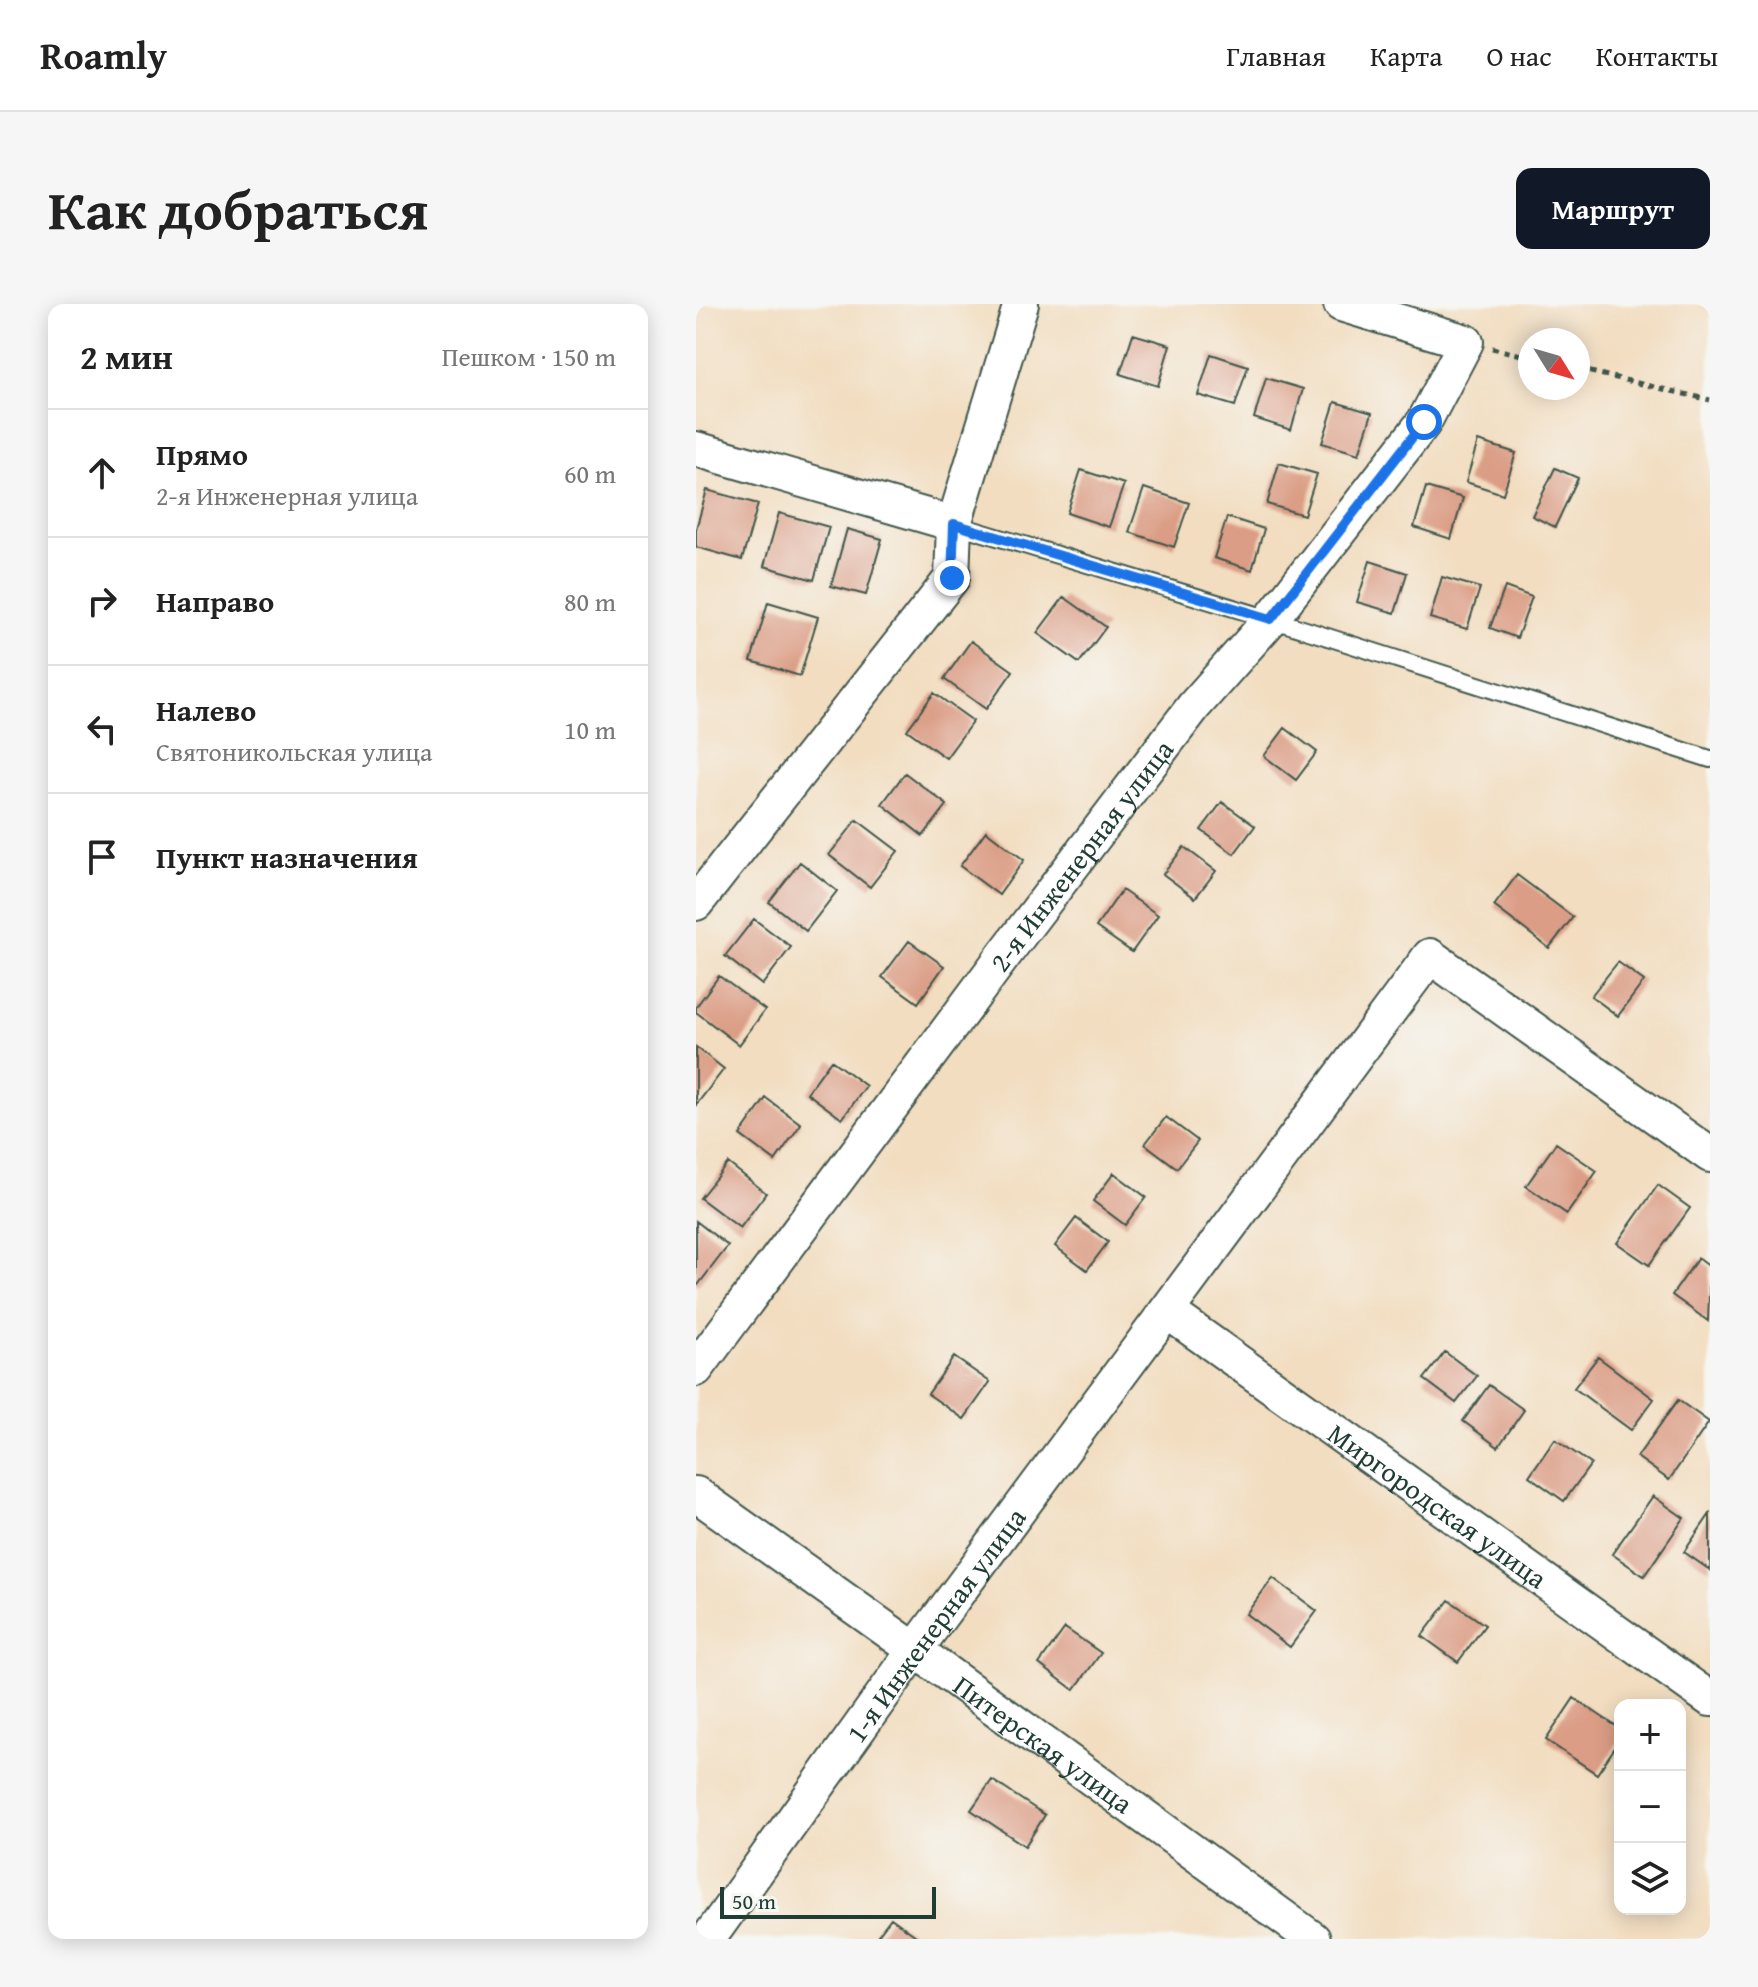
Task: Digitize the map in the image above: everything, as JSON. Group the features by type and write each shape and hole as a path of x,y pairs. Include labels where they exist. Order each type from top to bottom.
{"street":[{"path":"700,890 952,578 954,524 1021,304"},
{"name":"2-я Инженерная улица","path":"696,1369 978,989 1194,706 1271,619 1424,422 1466,342 1341,304"},
{"path":"696,449 954,524"},
{"name":"1-я Инженерная улица","path":"708,1939 915,1650 1430,956 1710,1155"},
{"name":"Миргородская улица","path":"1168,1312 1710,1699"},
{"name":"Питерская улица","path":"696,1494 1313,1939"}],"lane":[{"path":"954,524 1271,619 1710,759"}],"path":[{"path":"1590,372 1710,400"}],"building":[{"path":"1133,334 1170,345 1158,386 1120,374"},
{"path":"1211,354 1248,366 1235,406 1198,395"},
{"path":"1266,378 1303,389 1291,430 1254,418"},
{"path":"1335,402 1372,413 1359,454 1322,443"},
{"path":"1478,441 1516,453 1503,494 1466,482"},
{"path":"1279,463 1317,474 1304,515 1267,504"},
{"path":"1555,468 1578,478 1555,527 1532,516"},
{"path":"1081,470 1124,484 1109,527 1067,513"},
{"path":"1426,487 1463,498 1451,539 1414,527"},
{"path":"1144,488 1189,503 1174,547 1129,532"},
{"path":"707,490 758,504 742,560 696,547 696,529"},
{"path":"779,513 829,527 814,580 764,566"},
{"path":"1227,517 1264,529 1252,570 1214,558"},
{"path":"847,529 882,539 866,595 831,586"},
{"path":"1370,561 1407,573 1395,613 1357,602"},
{"path":"1442,577 1480,588 1467,629 1430,618"},
{"path":"1505,587 1532,597 1517,638 1490,628"},
{"path":"1064,597 1106,627 1079,663 1037,633"},
{"path":"768,602 818,617 800,676 751,661"},
{"path":"971,641 1013,671 986,709 944,679"},
{"path":"934,693 973,721 946,758 907,730"},
{"path":"1285,728 1317,752 1296,780 1264,756"},
{"path":"905,773 947,805 923,836 882,804"},
{"path":"1222,802 1255,826 1234,854 1201,830"},
{"path":"857,820 898,851 870,887 829,855"},
{"path":"986,831 1024,860 999,895 960,866"},
{"path":"1184,847 1216,871 1195,898 1163,874"},
{"path":"800,862 837,891 806,931 769,902"},
{"path":"1517,875 1573,917 1549,948 1494,906"},
{"path":"1122,890 1158,915 1132,952 1096,927"},
{"path":"754,919 791,947 762,985 725,956"},
{"path":"909,941 944,966 918,1003 882,977"},
{"path":"1618,962 1644,981 1618,1016 1591,996"},
{"path":"719,976 765,1010 739,1045 696,1012 696,1007"},
{"path":"696,1047 724,1069 696,1105"},
{"path":"831,1060 866,1086 842,1119 807,1093"},
{"path":"766,1098 801,1124 775,1161 740,1135"},
{"path":"1166,1117 1198,1141 1177,1168 1145,1144"},
{"path":"1556,1143 1597,1171 1567,1214 1526,1186"},
{"path":"728,1163 766,1193 740,1228 700,1198"},
{"path":"1114,1173 1146,1197 1125,1225 1093,1201"},
{"path":"1658,1185 1690,1208 1649,1265 1617,1243"},
{"path":"1076,1218 1108,1242 1087,1270 1055,1246"},
{"path":"696,1221 728,1246 698,1285 696,1284"},
{"path":"1698,1258 1710,1267 1708,1321 1672,1295"},
{"path":"1445,1352 1477,1376 1456,1403 1424,1379"},
{"path":"954,1357 990,1382 964,1419 928,1394"},
{"path":"1598,1357 1654,1399 1631,1430 1574,1388"},
{"path":"1489,1385 1524,1410 1498,1447 1463,1421"},
{"path":"1678,1400 1709,1422 1669,1480 1637,1457"},
{"path":"1555,1439 1591,1464 1564,1501 1529,1476"},
{"path":"1653,1496 1684,1518 1644,1576 1612,1554"},
{"path":"1710,1514 1710,1570 1684,1552"},
{"path":"1273,1578 1317,1611 1290,1647 1246,1614"},
{"path":"1449,1600 1485,1625 1458,1662 1422,1636"},
{"path":"1065,1628 1101,1653 1074,1690 1039,1664"},
{"path":"1574,1698 1614,1725 1614,1749 1597,1774 1546,1740"},
{"path":"992,1780 1045,1815 1025,1846 971,1810"},
{"path":"891,1918 920,1939 875,1939"}],"route":[{"path":"952,578 954,524 1271,619 1424,422"}]}
